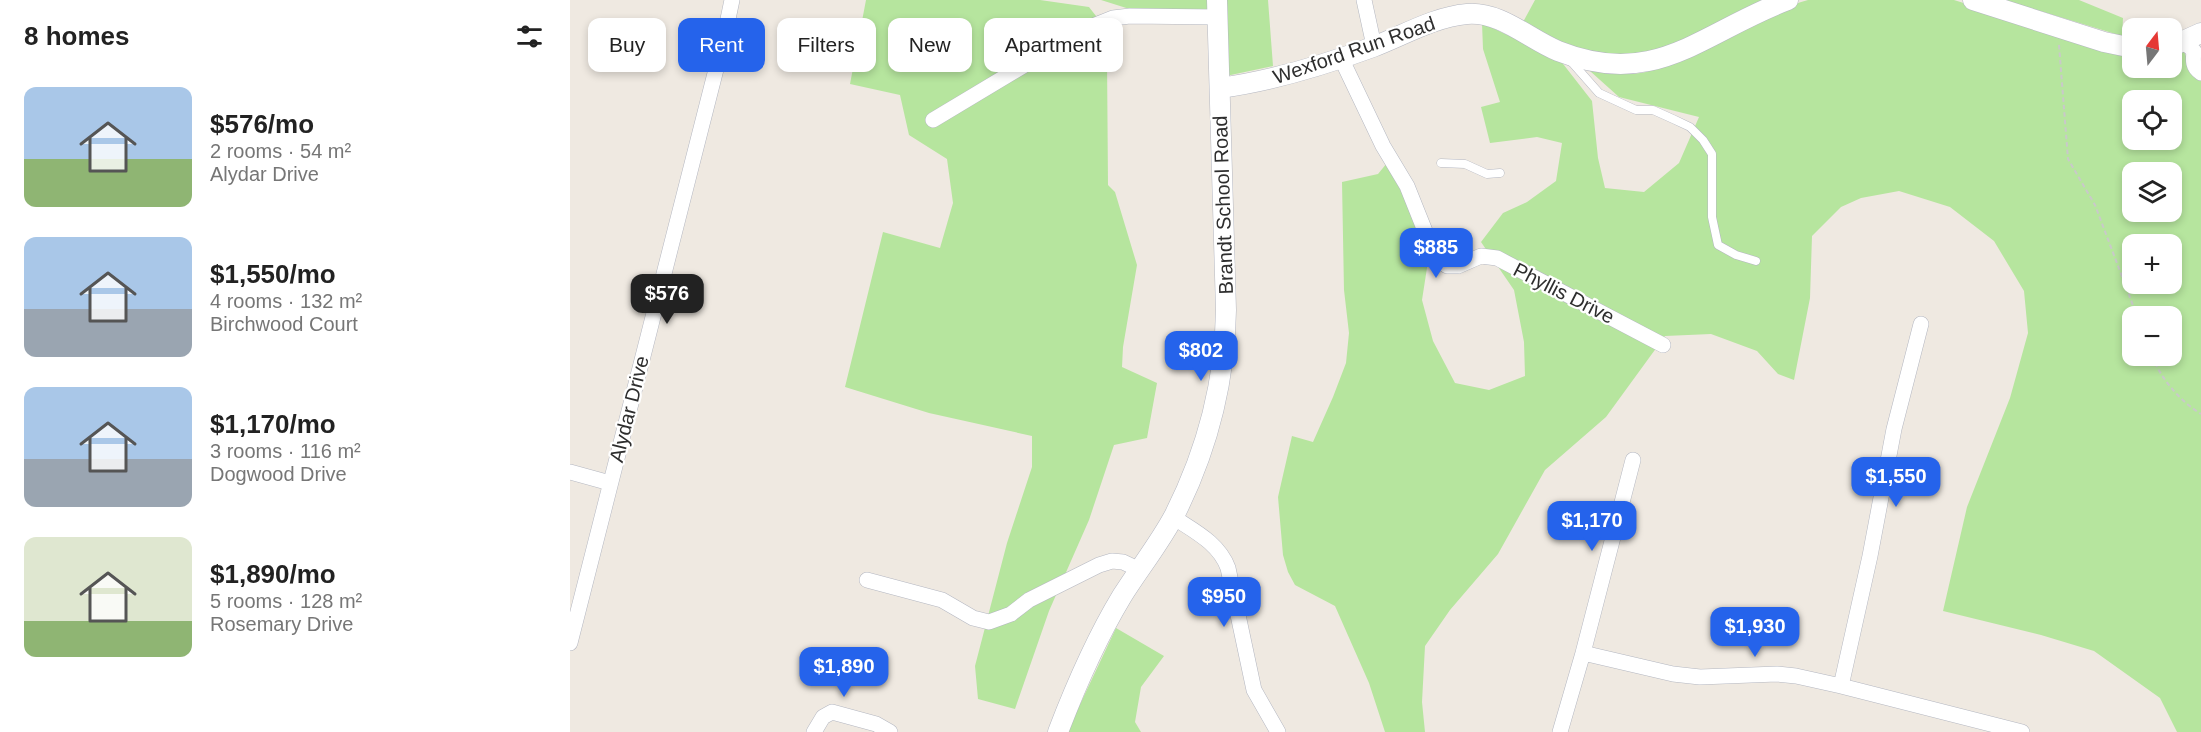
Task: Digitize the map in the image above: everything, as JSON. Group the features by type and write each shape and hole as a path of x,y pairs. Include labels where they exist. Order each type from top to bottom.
{"street":[{"name":"Alydar Drive","path":"570,643 732,0"},
{"path":"1364,0 1374,46"},
{"name":"Wexford Run Road","path":"1220,88 1264,80 1341,58 1439,20 1468,14 1479,14 1509,25 1564,53 1592,62 1630,65 1671,56 1788,0"},
{"path":"1973,0 2122,46"},
{"path":"933,120 1083,30 1113,18 1217,9"},
{"name":"Brandt School Road","path":"1058,732 1088,662 1122,597 1173,517 1196,469 1212,420 1224,360 1226,283 1217,9"},
{"path":"2186,40 2194,51 2193,61 2201,73"},
{"name":"Phyllis Drive","path":"1341,58 1383,146 1407,186 1433,251 1440,261 1447,266 1458,266 1481,256 1497,258 1663,345"},
{"path":"1841,686 1870,556 1894,429 1921,324"},
{"path":"1560,732 1633,460"},
{"path":"570,472 610,483"},
{"path":"1173,517 1215,546 1224,557 1254,690 1278,732"},
{"path":"867,580 942,600 973,618 989,622 1011,614 1029,600 1099,565 1112,561 1123,562 1140,570"},
{"path":"1583,653 1700,677 1777,674 1841,686 2022,732"},
{"path":"814,732 824,717 831,712 876,724 890,732"}],"lane":[{"path":"1564,53 1599,93 1636,110 1653,110 1673,119 1690,127 1703,140 1712,154 1712,217 1718,245 1736,255 1756,261"},
{"path":"1441,163 1465,164 1487,174 1500,172"}],"path":[{"path":"2058,27 2068,159 2095,205 2133,306"},
{"path":"2156,366 2185,404 2201,414"}],"green space":[{"path":"866,0 1040,0 1089,7 1098,18 984,18 984,72 1107,72 1108,185 1115,192 1137,265 1123,347 1122,367 1157,383 1147,438 1114,445 1089,520 1049,611 1015,709 978,699 975,666 1007,543 1032,467 1032,436 929,413 845,387 883,232 940,248 953,203 947,159 909,135 900,95 850,84 852,72 876,72 876,18 863,18"},
{"path":"1101,0 1209,0 1210,9 1139,12"},
{"path":"1225,0 1268,0 1273,66 1226,76"},
{"path":"1535,0 1767,0 1650,56 1610,59 1563,44 1522,24"},
{"path":"1808,0 1954,0 2078,39 2122,49 2122,78 2182,78 2183,49 2190,66 2201,75 2201,732 2177,732 2160,698 2094,651 2041,635 1943,611 1967,507 2010,398 2028,333 2024,291 1994,241 1950,207 1899,191 1861,198 1841,207 1812,236 1810,298 1794,380 1778,374 1757,351 1711,334 1665,336 1606,417 1545,470 1498,554 1450,610 1425,646 1422,702 1425,732 1385,732 1369,683 1335,606 1295,585 1283,555 1278,497 1292,436 1313,442 1346,363 1349,333 1344,290 1342,182 1378,174 1387,163 1411,204 1429,255 1422,300 1433,341 1455,383 1489,390 1525,376 1524,342 1514,290 1481,242 1503,213 1527,202 1556,181 1562,143 1537,137 1490,143 1481,107 1500,102 1483,49 1482,23 1560,60 1592,101 1598,158 1605,188 1644,192 1679,163 1699,117 1619,97 1590,71 1626,74 1646,72 1687,55 1767,15"},
{"path":"2004,0 2079,0 2123,18 2122,36"},
{"path":"1116,628 1164,656 1141,687 1135,722 1141,732 1067,732"}]}
